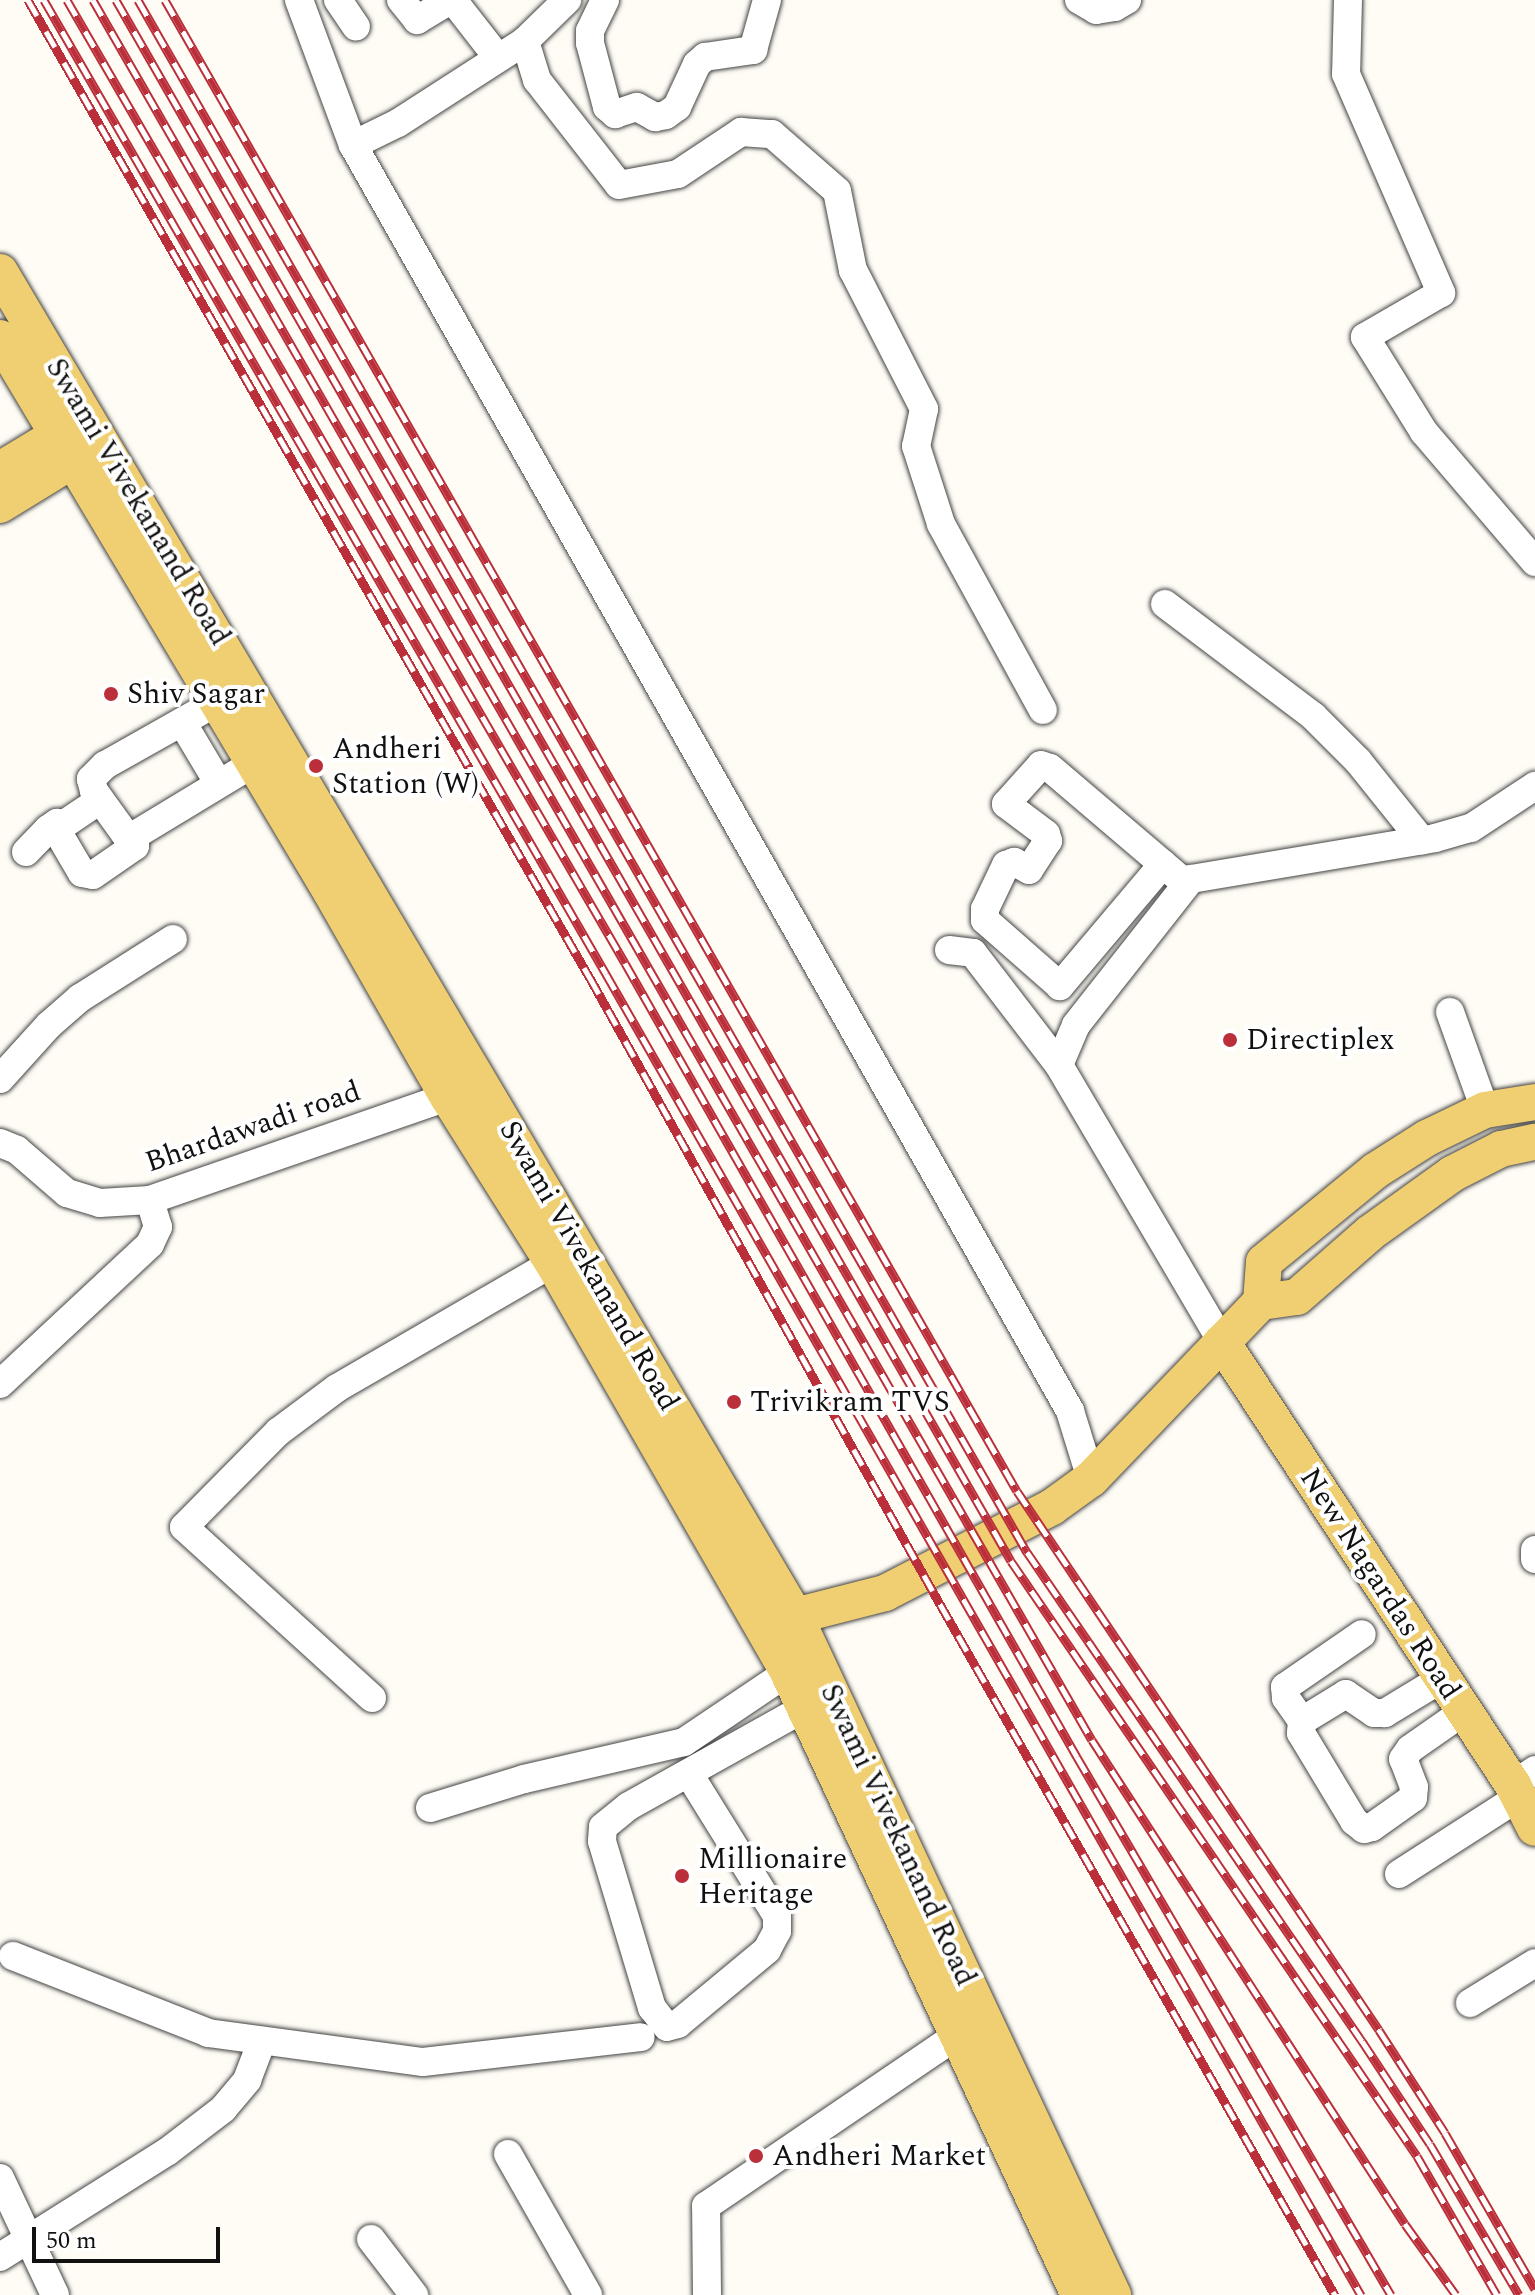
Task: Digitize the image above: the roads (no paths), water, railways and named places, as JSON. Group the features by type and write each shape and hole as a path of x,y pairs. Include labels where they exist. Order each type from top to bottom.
{"main road":[{"name":"Swami Vivekanand Road","path":"0,272 96,430 780,1623 1113,2295"},
{"name":"Swami Vivekanand Road","path":"0,338 254,763 448,1097 780,1623 788,1672 804,1708 1079,2295"},
{"path":"0,470 64,448 96,430"},
{"path":"0,505 64,448"},
{"path":"1261,1302 1264,1262 1375,1171 1427,1138 1485,1110 1535,1102"},
{"path":"780,1623 885,1593 1052,1507 1091,1479 1261,1302 1297,1297 1370,1233 1452,1174 1501,1149 1535,1142"},
{"path":"1264,1262 1297,1297"},
{"name":"New Nagardas Road","path":"1222,1342 1463,1712 1526,1795"}],"street":[{"path":"338,0 356,27"},
{"path":"401,0 417,20 449,1 456,4 498,58"},
{"path":"353,145 398,123 525,41 567,0"},
{"path":"602,1 590,31 590,43 607,107 615,114 637,107 655,117 666,115 677,107 697,64 705,57 753,50 767,0"},
{"path":"1079,0 1096,10 1115,7 1127,0"},
{"path":"1348,0 1346,74 1441,293 1365,337 1424,432 1535,562"},
{"path":"303,2 353,145 1070,1411 1091,1479"},
{"path":"525,41 537,80 619,185 678,174 741,132 772,134 837,191 853,270 924,409 916,446 941,524 1043,710"},
{"path":"1165,604 1313,716 1358,761 1422,841"},
{"path":"217,702 105,765 91,779 100,800 125,834 135,835 254,763"},
{"path":"182,722 219,784"},
{"path":"1163,864 1065,984 1056,985 985,920 985,909 1006,865 1014,862 1029,870 1048,841 1046,834 1006,804 1008,798 1041,765 1050,768 1163,864 1185,883"},
{"path":"1059,1065 1076,1025 1185,883 1197,876 1422,841 1471,828 1535,786"},
{"path":"100,800 63,825 59,834 82,873 93,875 135,846 135,835"},
{"path":"26,852 48,829 57,823 63,825"},
{"path":"0,1079 49,1025 80,998 173,939"},
{"path":"1099,942 1124,962"},
{"path":"949,950 973,953 1059,1065 1222,1342"},
{"path":"1450,1012 1485,1110"},
{"name":"Bhardawadi road","path":"0,1143 17,1150 67,1193 100,1203 150,1200 448,1097"},
{"path":"0,1384 150,1244 158,1227 150,1200"},
{"path":"372,1698 184,1527 278,1432 337,1388 553,1263"},
{"path":"1535,1550 1535,1559"},
{"path":"1362,1634 1285,1687 1286,1698 1302,1721 1301,1733 1354,1821 1364,1829 1413,1798 1414,1787 1403,1759 1410,1749 1463,1712"},
{"path":"430,1808 524,1779 684,1742 788,1672"},
{"path":"1302,1721 1346,1694 1374,1713 1385,1713 1441,1679"},
{"path":"689,1774 777,1916 777,1931 767,1950 678,2024 667,2027 652,2008 601,1834 612,1817 804,1708"},
{"path":"1399,1874 1526,1795"},
{"path":"13,1956 208,2033 423,2062 641,2037"},
{"path":"1470,2003 1535,1963"},
{"path":"707,2295 706,2206 956,2036"},
{"path":"0,2257 167,2152 223,2109 247,2080 262,2041"},
{"path":"508,2154 588,2295"},
{"path":"0,2178 55,2295"},
{"path":"371,2239 414,2295"}],"railway":[{"path":"28,0 590,978 940,1604 1335,2295"},
{"path":"44,0 606,974 1361,2295"},
{"path":"67,0 625,963 1077,1757 1391,2295"},
{"path":"93,0 1092,1740 1405,2224 1456,2295"},
{"path":"116,0 1011,1561 1417,2156 1497,2295"},
{"path":"138,0 1027,1552 1362,2041 1430,2144 1519,2295"},
{"path":"165,0 1017,1491 1379,2030 1445,2133 1535,2289"}],"place":[{"name":"Shiv Sagar","path":"111,694"},
{"name":"Andheri Station (W)","path":"316,766"},
{"name":"Directiplex","path":"1230,1040"},
{"name":"Trivikram TVS","path":"734,1402"},
{"name":"Millionaire Heritage","path":"682,1876"},
{"name":"Andheri Market","path":"756,2156"}]}
